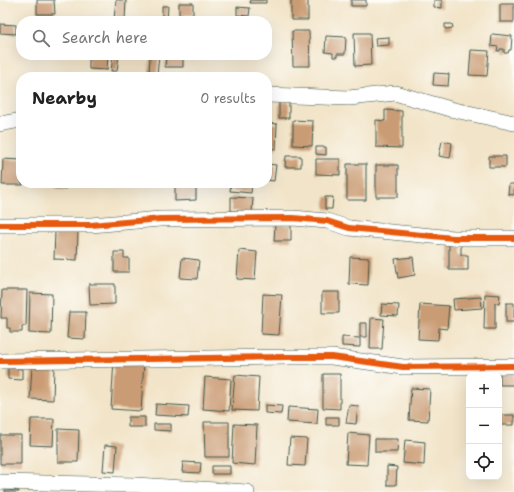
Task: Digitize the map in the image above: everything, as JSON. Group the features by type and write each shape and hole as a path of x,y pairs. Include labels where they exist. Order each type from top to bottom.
{"street":[{"path":"272,95 350,98 374,94 395,93 450,109 514,123"},
{"path":"0,124 16,121"},
{"path":"0,225 91,225 160,219 293,218 327,221 356,229 453,238 514,238"},
{"path":"0,361 288,356 332,357 403,367 514,366"},
{"path":"0,482 136,485 247,492"}],"building":[{"path":"37,0 54,0 55,14 37,14"},
{"path":"116,0 126,0 125,16 114,16"},
{"path":"251,0 266,0 266,3 250,3"},
{"path":"291,0 308,0 308,20 291,20"},
{"path":"351,0 366,0 366,6 351,6"},
{"path":"434,0 442,0 442,8 434,7"},
{"path":"179,3 193,3 193,15 179,15"},
{"path":"500,4 514,4 514,22 500,22"},
{"path":"162,6 168,6 167,16 162,16"},
{"path":"237,7 250,8 249,16 237,15"},
{"path":"0,24 16,25 16,34 0,33"},
{"path":"445,24 452,24 453,28 445,29"},
{"path":"292,31 309,31 310,66 293,66"},
{"path":"354,33 370,33 371,65 355,66"},
{"path":"492,34 512,36 511,50 509,50 508,53 504,53 504,49 497,51 498,47 491,46"},
{"path":"326,36 346,37 345,54 337,54 337,57 333,57 333,53 325,52"},
{"path":"389,37 389,45 376,46 375,38"},
{"path":"471,50 489,51 487,76 469,75"},
{"path":"89,60 108,60 107,70 89,69"},
{"path":"112,60 118,60 117,71 111,71"},
{"path":"150,60 159,60 157,72 149,72"},
{"path":"166,60 183,60 183,67 165,67"},
{"path":"434,73 449,74 448,86 433,85"},
{"path":"279,102 289,102 289,118 279,118"},
{"path":"385,110 402,111 402,148 376,147 376,120 385,121"},
{"path":"293,120 313,121 312,146 293,145"},
{"path":"272,124 277,124 276,149 272,149"},
{"path":"442,141 452,143 450,158 439,156"},
{"path":"316,147 326,147 326,155 316,154"},
{"path":"286,156 301,156 301,167 285,167"},
{"path":"489,156 506,156 506,167 489,167"},
{"path":"3,159 16,160 16,185 2,185"},
{"path":"316,159 340,159 340,175 316,174"},
{"path":"347,164 366,164 366,200 347,200"},
{"path":"272,165 276,165 274,181 272,181"},
{"path":"376,165 398,165 398,197 376,197"},
{"path":"509,184 514,184 514,195 508,194"},
{"path":"175,188 196,188 196,200 175,201"},
{"path":"230,188 252,188 251,193 230,191"},
{"path":"231,197 253,198 252,212 231,211"},
{"path":"325,197 333,197 332,209 325,209"},
{"path":"275,225 291,225 291,241 274,241"},
{"path":"55,231 78,232 77,260 54,259"},
{"path":"449,244 461,244 461,255 468,255 468,270 449,270"},
{"path":"239,250 257,252 255,280 237,279"},
{"path":"114,252 124,252 124,258 129,258 129,272 114,272"},
{"path":"350,257 369,258 368,285 349,284"},
{"path":"413,257 415,275 398,278 395,259"},
{"path":"182,258 199,260 197,279 180,278"},
{"path":"89,284 115,284 115,304 90,305"},
{"path":"2,290 27,290 26,326 22,326 22,332 10,332 10,328 7,328 7,318 1,318"},
{"path":"322,292 339,292 339,313 322,313"},
{"path":"30,293 52,294 51,334 29,333"},
{"path":"263,294 282,295 279,335 261,334"},
{"path":"485,294 500,295 499,304 495,303 495,329 484,329"},
{"path":"481,297 482,308 454,310 453,299"},
{"path":"506,303 514,303 514,322 506,322"},
{"path":"382,304 399,305 398,316 381,315"},
{"path":"420,304 449,306 447,329 439,328 438,340 418,339"},
{"path":"69,312 86,312 85,339 67,338"},
{"path":"371,318 384,319 382,349 370,349"},
{"path":"360,323 367,323 367,337 360,337"},
{"path":"342,337 360,338 360,347 342,346"},
{"path":"114,359 144,361 141,411 111,409"},
{"path":"32,366 54,367 53,400 30,399"},
{"path":"8,368 22,369 22,380 8,379"},
{"path":"500,368 514,369 514,385 502,385 502,372 500,372"},
{"path":"323,374 340,374 340,409 323,408"},
{"path":"235,375 259,377 257,411 232,410"},
{"path":"205,377 231,379 229,411 203,409"},
{"path":"411,388 430,389 428,421 409,420"},
{"path":"156,404 189,406 188,417 155,415"},
{"path":"265,405 282,406 281,414 265,413"},
{"path":"349,405 358,406 356,424 346,423"},
{"path":"288,407 318,409 317,424 287,422"},
{"path":"502,415 514,415 514,425 502,425"},
{"path":"128,417 145,417 145,427 128,427"},
{"path":"326,417 339,417 339,425 326,425"},
{"path":"31,419 54,419 53,446 30,445"},
{"path":"204,422 229,422 229,457 205,457"},
{"path":"154,424 171,424 171,431 154,430"},
{"path":"234,424 257,425 255,465 232,463"},
{"path":"58,429 79,430 78,462 58,462"},
{"path":"348,433 369,435 367,465 346,464"},
{"path":"0,435 21,435 21,464 0,464"},
{"path":"290,438 307,439 305,466 288,465"},
{"path":"375,439 398,439 397,452 375,452"},
{"path":"405,440 425,442 424,465 403,463"},
{"path":"105,445 117,446 115,472 103,471"},
{"path":"183,462 201,463 200,473 182,472"},
{"path":"212,466 230,466 230,474 212,474"},
{"path":"387,466 397,467 396,485 387,485"},
{"path":"5,490 19,491 19,492 5,492"}],"cycle path":[{"path":"0,225 91,225 160,219 293,218 327,221 349,228 453,238 514,238"},
{"path":"0,361 332,357 403,367 514,366"}]}
